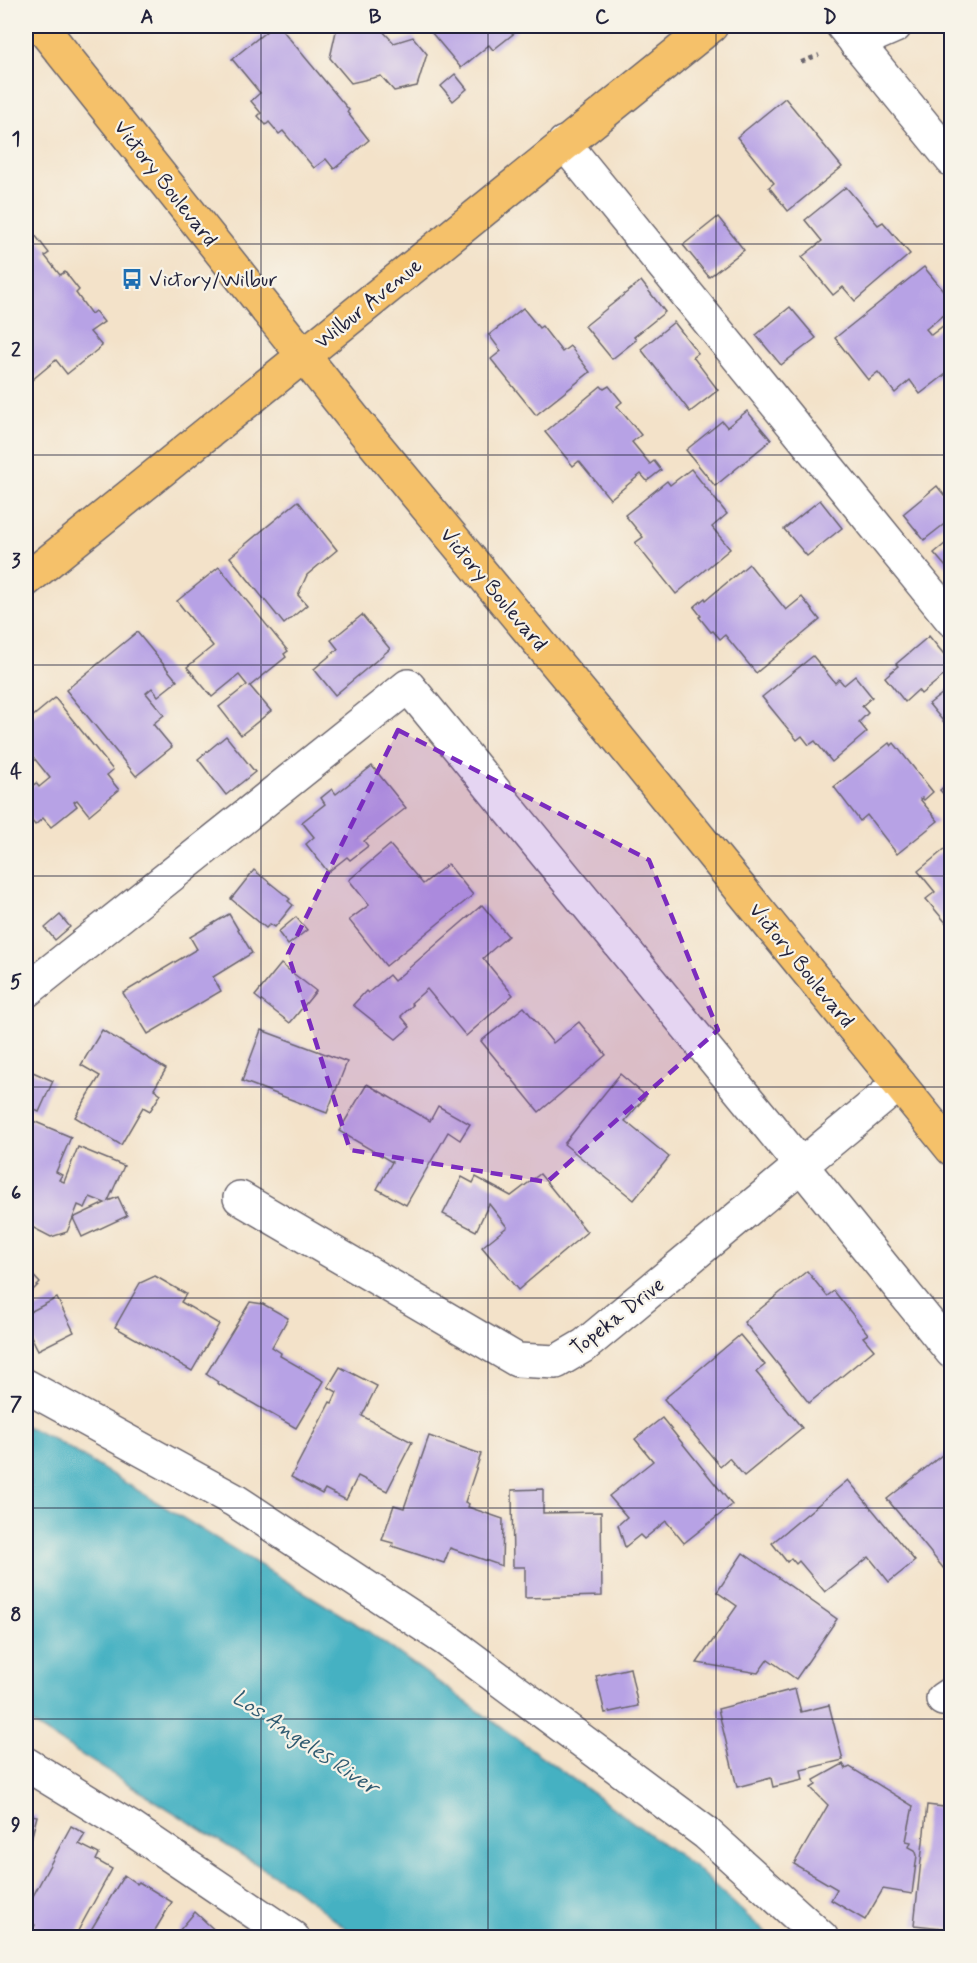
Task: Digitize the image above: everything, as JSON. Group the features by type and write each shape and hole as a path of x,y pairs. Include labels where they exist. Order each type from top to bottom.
{"main road":[{"name":"Victory Boulevard","path":"41,26 303,355 951,1149"},
{"name":"Wilbur Avenue","path":"26,580 711,26"}],"street":[{"path":"895,26 850,34 951,160"},
{"path":"564,143 951,620"},
{"path":"26,991 408,686 802,1166 951,1352"},
{"name":"Topeka Drive","path":"240,1198 517,1360 556,1362 585,1345 899,1084"},
{"path":"26,1386 234,1500 448,1641 706,1833 822,1938"},
{"path":"26,1764 129,1827 293,1938"}],"highlighted area":[{"path":"398,730 649,860 718,1030 547,1182 350,1150 288,954"}],"water":[{"name":"Los Angeles River","path":"26,1426 57,1441 366,1630 695,1867 770,1937 357,1937 293,1887 26,1720"}],"building":[{"path":"273,26 279,26 349,110 347,112 369,140 334,169 326,159 314,168 283,131 279,134 269,122 266,125 258,116 261,113 251,101 260,93 232,59"},
{"path":"385,26 381,29 394,43 413,37 427,54 417,86 394,91 381,76 351,83 330,58 337,27"},
{"path":"426,26 514,26 517,31 493,50 489,45 461,68"},
{"path":"455,74 467,89 453,101 441,86"},
{"path":"785,98 842,167 788,211 769,187 774,183 737,137"},
{"path":"846,187 878,225 883,222 910,254 855,301 843,287 833,295 802,257 822,241 805,220"},
{"path":"718,217 744,250 709,277 683,245"},
{"path":"26,231 31,238 35,235 49,253 45,256 60,275 65,272 79,290 76,293 91,314 95,311 104,322 90,332 102,346 67,374 56,360 26,385"},
{"path":"924,267 952,301 952,308 926,329 931,335 952,319 952,373 950,371 920,394 910,380 895,393 878,372 868,380 835,338"},
{"path":"641,281 665,312 634,337 636,340 612,359 585,326"},
{"path":"790,307 816,338 781,365 756,335"},
{"path":"523,308 539,328 542,326 562,352 570,346 590,372 536,415 491,359 501,351 489,335"},
{"path":"674,322 698,353 693,357 718,390 690,412 641,349"},
{"path":"601,386 604,389 609,386 622,402 617,406 641,435 632,442 650,464 654,461 661,470 647,481 641,474 610,499 579,461 573,466 545,432"},
{"path":"747,411 771,440 715,486 686,450 722,421 727,427"},
{"path":"691,469 727,514 712,527 730,549 676,594 635,543 643,537 625,515 667,481 670,485"},
{"path":"937,486 952,505 952,518 924,540 903,514"},
{"path":"820,500 842,528 807,556 784,529"},
{"path":"298,501 337,550 307,575 298,595 307,605 284,624 230,557"},
{"path":"952,538 952,574 934,553"},
{"path":"749,564 786,610 802,597 820,620 756,673 725,635 720,639 713,631 711,632 694,607 705,598 706,600"},
{"path":"219,567 288,651 284,654 286,657 250,686 271,711 241,735 219,707 247,685 239,675 212,697 187,667 213,646 177,601"},
{"path":"362,615 390,649 335,695 314,669 338,649 331,640"},
{"path":"137,632 177,681 158,696 152,688 146,693 164,715 153,724 172,747 136,776 66,690"},
{"path":"929,636 952,664 952,669 921,694 918,690 905,702 885,677 898,666 896,664"},
{"path":"813,656 835,683 839,679 844,685 855,676 872,697 862,706 868,713 859,722 867,732 832,762 815,741 809,745 802,736 797,740 762,697"},
{"path":"952,686 952,732 929,704"},
{"path":"55,698 113,770 107,775 119,790 89,815 77,800 74,802 77,806 51,827 43,818 35,825 26,814 26,804 30,800 26,791 36,783 39,787 50,778 26,748 26,722"},
{"path":"226,736 255,772 226,795 198,759"},
{"path":"889,743 891,746 894,743 933,792 924,800 920,799 938,821 897,854 867,815 860,821 834,787"},
{"path":"372,766 406,808 364,841 368,846 350,860 347,857 328,872 306,844 314,837 302,822 325,804 321,798 332,789 336,794"},
{"path":"952,780 952,804 940,790"},
{"path":"952,843 952,930 926,899 935,892 918,871"},
{"path":"390,845 423,884 448,864 473,895 386,966 349,920 369,905 349,880"},
{"path":"254,870 290,899 288,901 293,905 275,927 270,924 266,928 231,899"},
{"path":"482,905 508,936 483,958 513,995 466,1036 427,989 411,1003 413,1005 401,1016 410,1027 396,1039 353,1005 366,991 368,993 389,975 394,981"},
{"path":"229,914 252,953 213,977 221,991 148,1034 123,993 197,949 190,937"},
{"path":"60,915 70,927 55,940 45,928"},
{"path":"296,917 307,930 288,945 278,932"},
{"path":"281,964 316,991 290,1023 255,996"},
{"path":"524,1007 553,1043 579,1022 606,1055 539,1112 481,1041"},
{"path":"102,1030 166,1069 154,1089 161,1094 150,1111 143,1107 121,1145 75,1117 100,1076 81,1065"},
{"path":"261,1030 347,1062 327,1113 242,1081"},
{"path":"26,1069 53,1081 39,1112 26,1106"},
{"path":"620,1074 646,1096 625,1121 669,1157 634,1200 564,1144"},
{"path":"367,1084 430,1121 438,1106 470,1124 460,1140 448,1132 406,1205 377,1189 392,1162 339,1131"},
{"path":"26,1118 71,1137 56,1172 62,1175 59,1180 64,1182 78,1147 124,1166 108,1201 118,1197 127,1216 82,1237 73,1218 67,1232 51,1237 26,1224","holes":["90,1197 105,1203 73,1218 78,1205 85,1208"]},
{"path":"540,1174 587,1232 518,1290 482,1247 507,1227 489,1204 476,1231 443,1214 462,1177 473,1183 476,1177 511,1196"},
{"path":"26,1268 40,1283 26,1297"},
{"path":"807,1271 827,1296 834,1291 868,1334 863,1337 874,1350 809,1403 744,1322"},
{"path":"155,1276 186,1294 181,1302 219,1324 192,1371 115,1327 140,1283"},
{"path":"57,1298 74,1332 38,1350 26,1326 26,1314"},
{"path":"250,1302 263,1304 288,1318 272,1347 281,1353 280,1356 324,1381 296,1428 217,1383 206,1374"},
{"path":"740,1335 765,1365 756,1372 802,1428 744,1476 729,1458 720,1466 664,1399"},
{"path":"340,1367 377,1386 362,1416 412,1442 387,1491 358,1476 346,1500 325,1489 322,1494 291,1477 337,1392 328,1387"},
{"path":"662,1418 732,1505 684,1543 666,1521 644,1539 640,1535 625,1547 618,1525 627,1517 609,1496 653,1461 635,1439"},
{"path":"429,1436 481,1454 465,1502 469,1504 468,1507 503,1519 502,1566 450,1548 444,1563 392,1546 393,1543 382,1540 394,1505 404,1508"},
{"path":"952,1447 952,1563 944,1569 887,1499"},
{"path":"848,1480 915,1561 889,1582 869,1557 825,1592 799,1561 796,1564 791,1558 787,1562 772,1543"},
{"path":"543,1489 543,1513 601,1512 602,1596 525,1598 525,1567 513,1567 512,1490"},
{"path":"743,1553 837,1619 796,1679 768,1659 758,1673 697,1663 737,1606 717,1592"},
{"path":"630,1668 638,1706 605,1713 596,1676"},
{"path":"795,1689 801,1712 829,1705 843,1760 801,1770 803,1780 773,1787 771,1778 737,1787 718,1709"},
{"path":"843,1764 846,1769 850,1767 913,1806 906,1841 911,1842 909,1847 915,1850 917,1855 912,1894 883,1889 865,1920 831,1900 837,1889 794,1864 828,1805 811,1788 816,1785 814,1780"},
{"path":"927,1805 952,1808 952,1929 914,1925"},
{"path":"26,1814 37,1816 26,1859"},
{"path":"71,1826 85,1834 79,1844 99,1854 96,1860 112,1869 74,1938 44,1938 32,1931 35,1925 26,1920 26,1909"},
{"path":"124,1875 172,1902 152,1938 86,1938"},
{"path":"195,1912 223,1938 173,1938"}],"place":[{"name":"Victory/Wilbur","path":"132,279"}]}
